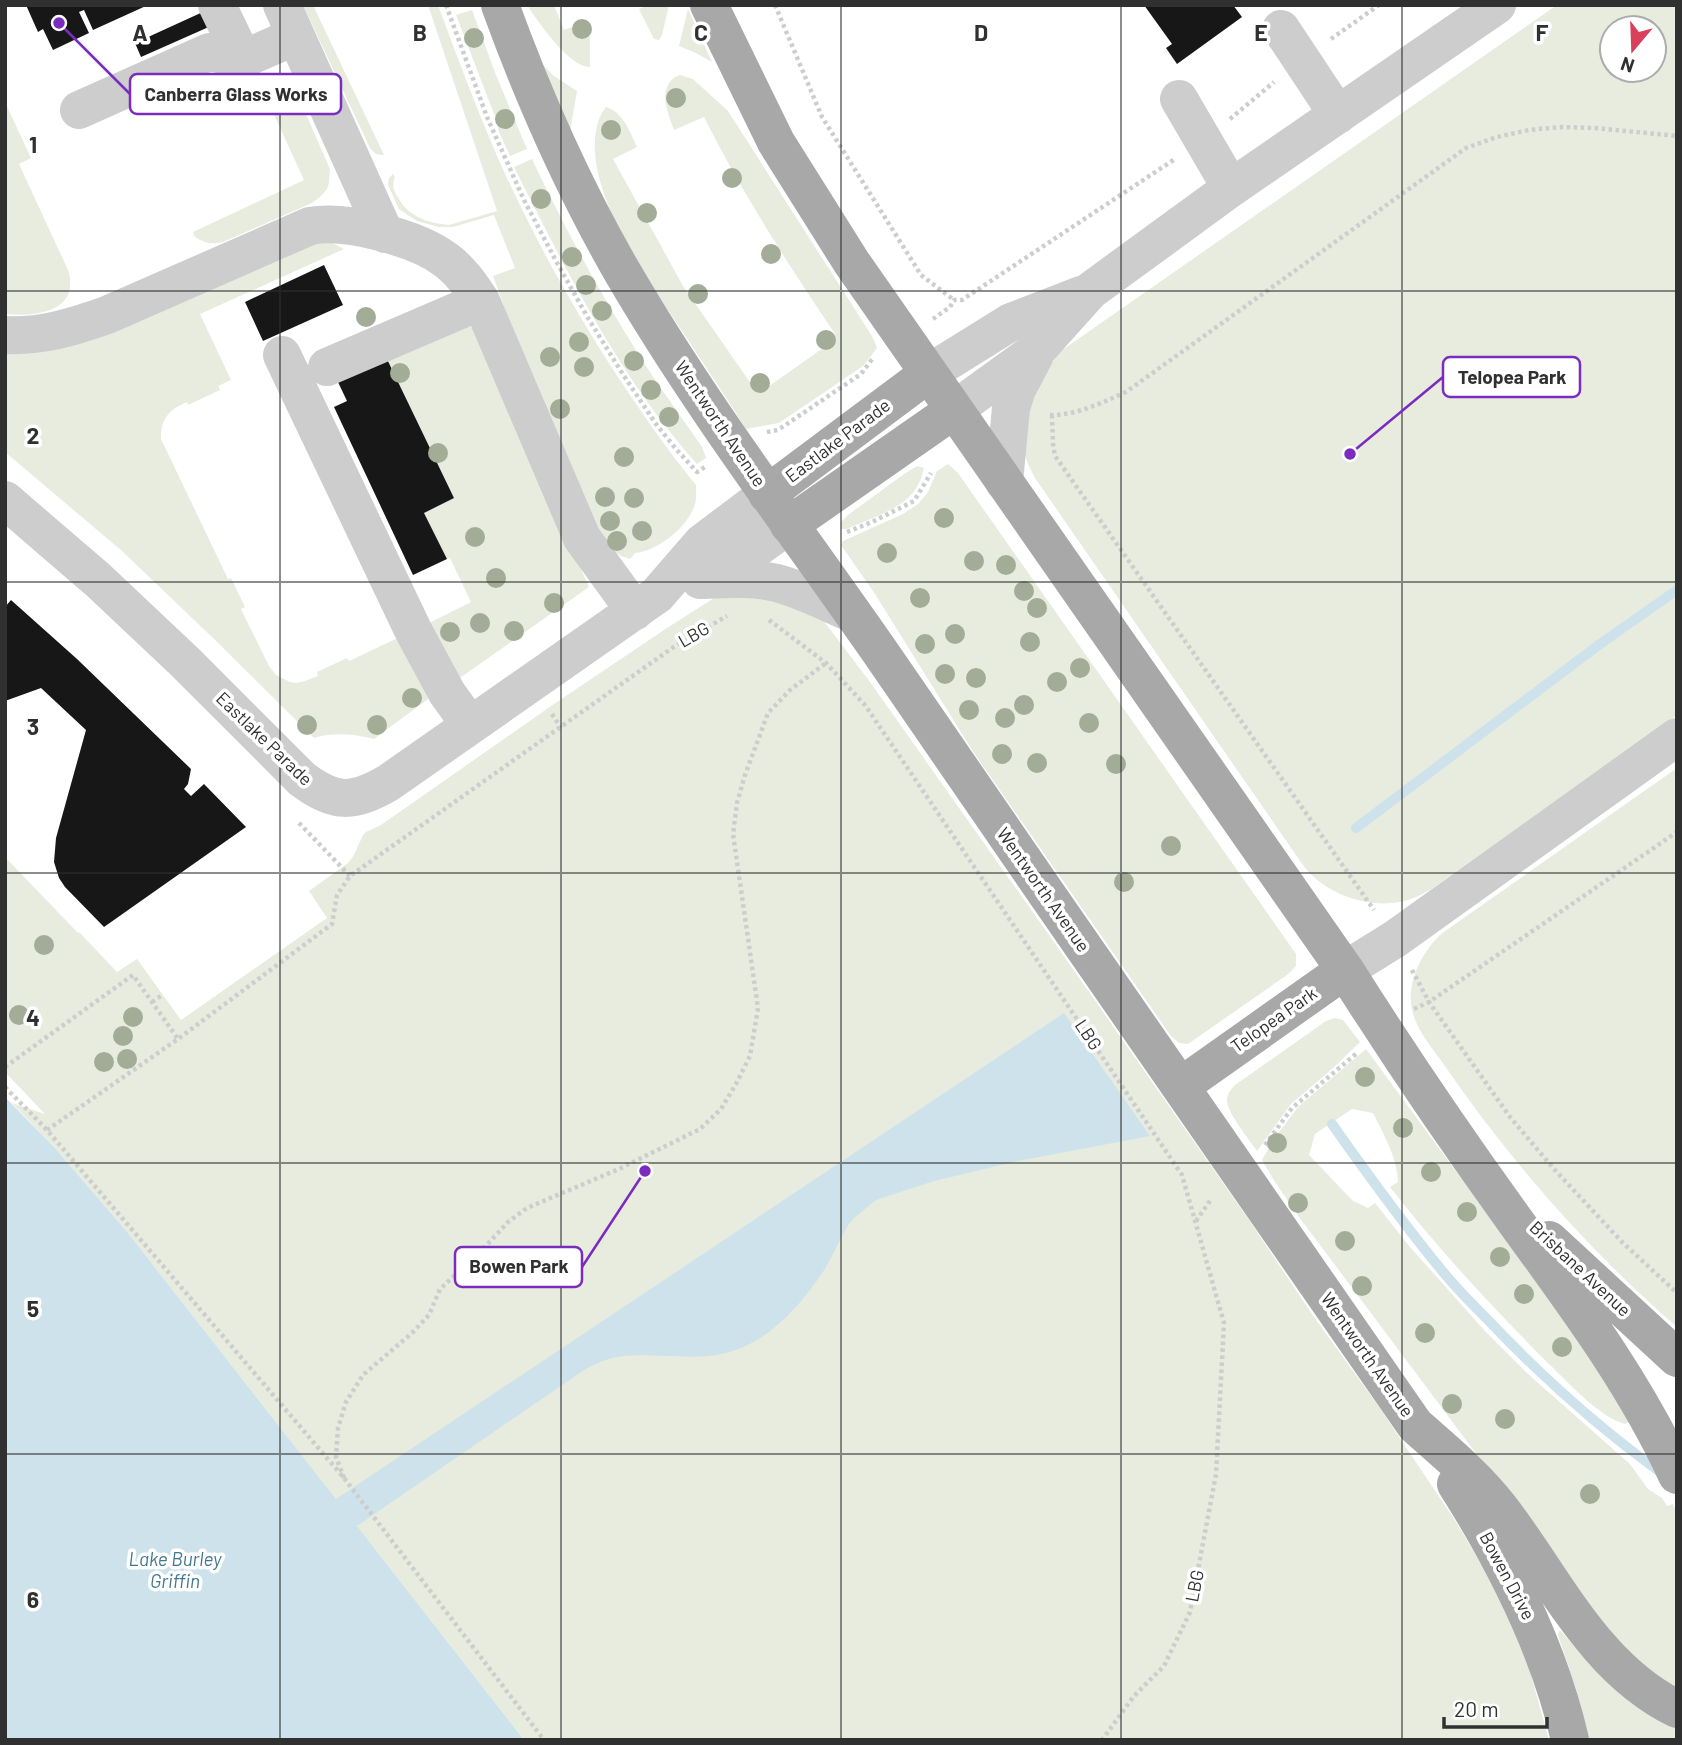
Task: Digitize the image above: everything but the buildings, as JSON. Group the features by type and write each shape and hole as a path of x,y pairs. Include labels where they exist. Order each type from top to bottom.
{"main road":[{"name":"Wentworth Avenue","path":"500,5 553,138 604,239 657,329 767,494 1415,1424 1493,1499 1579,1622 1607,1656 1641,1687 1677,1709"},
{"path":"709,5 776,142 852,262 1345,970 1383,1031 1484,1178 1595,1332 1635,1395 1669,1459"},
{"name":"Eastlake Parade","path":"767,494 929,373"},
{"name":"Eastlake Parade","path":"789,525 954,410"},
{"name":"Telopea Park","path":"1181,1086 1345,970"},
{"name":"Brisbane Avenue","path":"1484,1178 1677,1358"},
{"name":"Bowen Drive","path":"1415,1424 1471,1507 1515,1588 1546,1657 1570,1740"}],"street":[{"path":"217,5 243,59"},
{"path":"954,410 1038,350 1090,291 1231,188 1497,5"},
{"path":"243,59 289,21 373,169 385,234"},
{"path":"1280,29 1338,115"},
{"path":"79,110 209,52 243,59"},
{"path":"1180,99 1231,188"},
{"path":"5,335 51,332 107,315 310,226 345,225 414,243 442,257 464,277 481,301 582,538 646,603"},
{"path":"929,373 1012,322 1090,291"},
{"path":"327,367 481,301"},
{"path":"1004,482 1011,408 1017,389 1038,350"},
{"path":"282,355 413,630 447,693 470,725"},
{"name":"Eastlake Parade","path":"646,603 702,543 767,494"},
{"name":"Eastlake Parade","path":"5,500 53,540 186,662 302,779 319,790 346,799 362,796 388,783 646,603 736,563 789,525"},
{"name":"Eastlake Parade","path":"700,580 775,582 853,614"},
{"name":"Telopea Park","path":"1345,970 1395,939 1677,737"}],"path":[{"path":"446,5 491,126 524,200 588,318 624,376 676,449 697,472"},
{"path":"775,5 822,117 921,275 954,300 943,313"},
{"path":"1677,136 1562,127 1529,130 1466,148 1126,392 1087,410 1052,415 1055,456 1395,939 1429,1002 1510,1117 1622,1242 1677,1293"},
{"path":"759,434 778,430 861,374 876,354"},
{"path":"840,534 915,501 932,470"},
{"name":"LBG","path":"349,876 676,646 731,614"},
{"name":"LBG","path":"765,617 826,663 865,705 1175,1163 1182,1175 1196,1221 1224,1323 1216,1474 1190,1612 1164,1666 1134,1696 1102,1740"},
{"path":"344,1478 336,1457 338,1428 346,1402 363,1375 429,1315 440,1289 508,1222 527,1208 619,1170 700,1129 721,1109 736,1084 750,1056 758,1008 733,834 737,803 768,713 790,690 826,663"},
{"path":"548,708 561,728"},
{"path":"47,1130 178,1039 332,924 337,895 349,876 295,819"},
{"path":"1412,1010 1429,1002 1677,832"},
{"path":"5,1067 133,975 178,1039"},
{"path":"152,1002 162,995"},
{"path":"1264,1147 1292,1108 1363,1048"},
{"path":"5,1087 47,1130 344,1478 544,1740"},
{"path":"1196,1221 1217,1193"}],"shaded area":[{"path":"303,5 313,5 384,155 376,154 370,148"},
{"path":"428,5 438,5 494,149 556,275 630,395 696,485 695,504 685,523 662,543 635,553 630,559 605,545 520,350 493,276 515,268 494,215 453,227 439,227 417,221 399,209 388,185 393,174 394,188 403,205 414,215 434,223 449,225 497,211"},
{"path":"527,5 554,5 564,30 586,22 590,39 590,67 573,60 564,52"},
{"path":"648,5 669,5 659,40 654,39 639,9"},
{"path":"1557,5 1677,5 1677,715 1430,890 1400,902 1361,901 1324,885 1305,868 1035,478 1023,450 1021,414 1058,353"},
{"path":"688,9 712,62 679,46"},
{"path":"472,10 527,149 510,156 456,15"},
{"path":"541,63 554,76 577,91 570,132"},
{"path":"680,75 693,79 728,111 872,336 877,348 863,366 779,423 746,429 639,264 610,210 600,182 595,156 596,131 606,107 621,118 637,147 613,159 683,286 754,388 759,391 765,389 833,341 835,334 765,226 704,117 674,130 665,99 668,85"},
{"path":"272,77 285,80 295,89 330,169 327,189 312,203 223,242 201,240 194,236 193,232 304,180 260,84 263,79"},
{"path":"5,102 31,158 19,164 68,270 70,284 68,295 62,303 53,309 29,314 5,314"},
{"path":"532,159 613,313 702,447 706,458 697,464 643,395 574,283 514,167"},
{"path":"317,243 332,243 344,249 200,314 231,380 218,386 220,390 188,405 187,402 171,412 164,420 161,439 228,579 231,578 245,607 241,609 276,675 290,682 305,681 318,676 317,672 347,658 349,661 402,636 423,678 428,699 374,739 344,734 314,738 122,551 5,452 5,349"},
{"path":"465,324 473,328 589,587 457,680 427,624 471,602 424,513 454,498 386,357"},
{"path":"948,464 958,473 1296,954 1296,966 1287,975 1188,1044 1179,1043 1171,1036 974,753 875,594 841,545 843,541 903,514 918,504 928,492 937,471"},
{"path":"917,466 924,468 921,479 905,500 876,517 841,529 841,522 848,515"},
{"path":"743,588 823,620 870,682 1249,1220 1379,1407 1484,1569 1529,1668 1549,1740 524,1740 128,1233 12,1103 45,1114 5,1072 5,857 117,972 137,959 181,1020 327,918 309,891 348,863 366,832 381,825 667,628 714,598"},
{"path":"1677,768 1677,1327 1583,1237 1498,1138 1418,1026 1412,1010 1411,989 1417,968 1441,934"},
{"path":"1335,1018 1343,1020 1360,1042 1291,1104 1257,1151 1231,1113 1227,1101 1229,1092 1235,1085 1326,1021"},
{"path":"1366,1049 1550,1299 1632,1421 1625,1424 1615,1420 1584,1398 1507,1322 1428,1233 1390,1187 1398,1182 1395,1164 1373,1113 1352,1109 1315,1134 1309,1155 1353,1201 1368,1208 1375,1203 1484,1330 1529,1375 1630,1464 1648,1489 1662,1498 1667,1506 1673,1504 1677,1512 1677,1690 1621,1647 1299,1217 1262,1160 1298,1107"},
{"path":"1559,1631 1608,1683 1677,1724 1677,1740 1589,1740"}],"water":[{"name":"Lake Burley Griffin","path":"1064,1013 1150,1136 1018,1161 934,1181 876,1200 849,1224 824,1270 800,1303 762,1337 748,1345 716,1355 624,1356 595,1364 357,1526 524,1740 5,1740 5,1097 54,1147 128,1233 336,1499"}],"waterway":[{"path":"1356,828 1600,644 1677,590"},
{"path":"1332,1124 1415,1237 1466,1297 1571,1400 1660,1472"}],"place":[{"name":"Canberra Glass Works","path":"59,23"},
{"name":"Telopea Park","path":"1350,454"},
{"name":"Bowen Park","path":"645,1171"}]}
